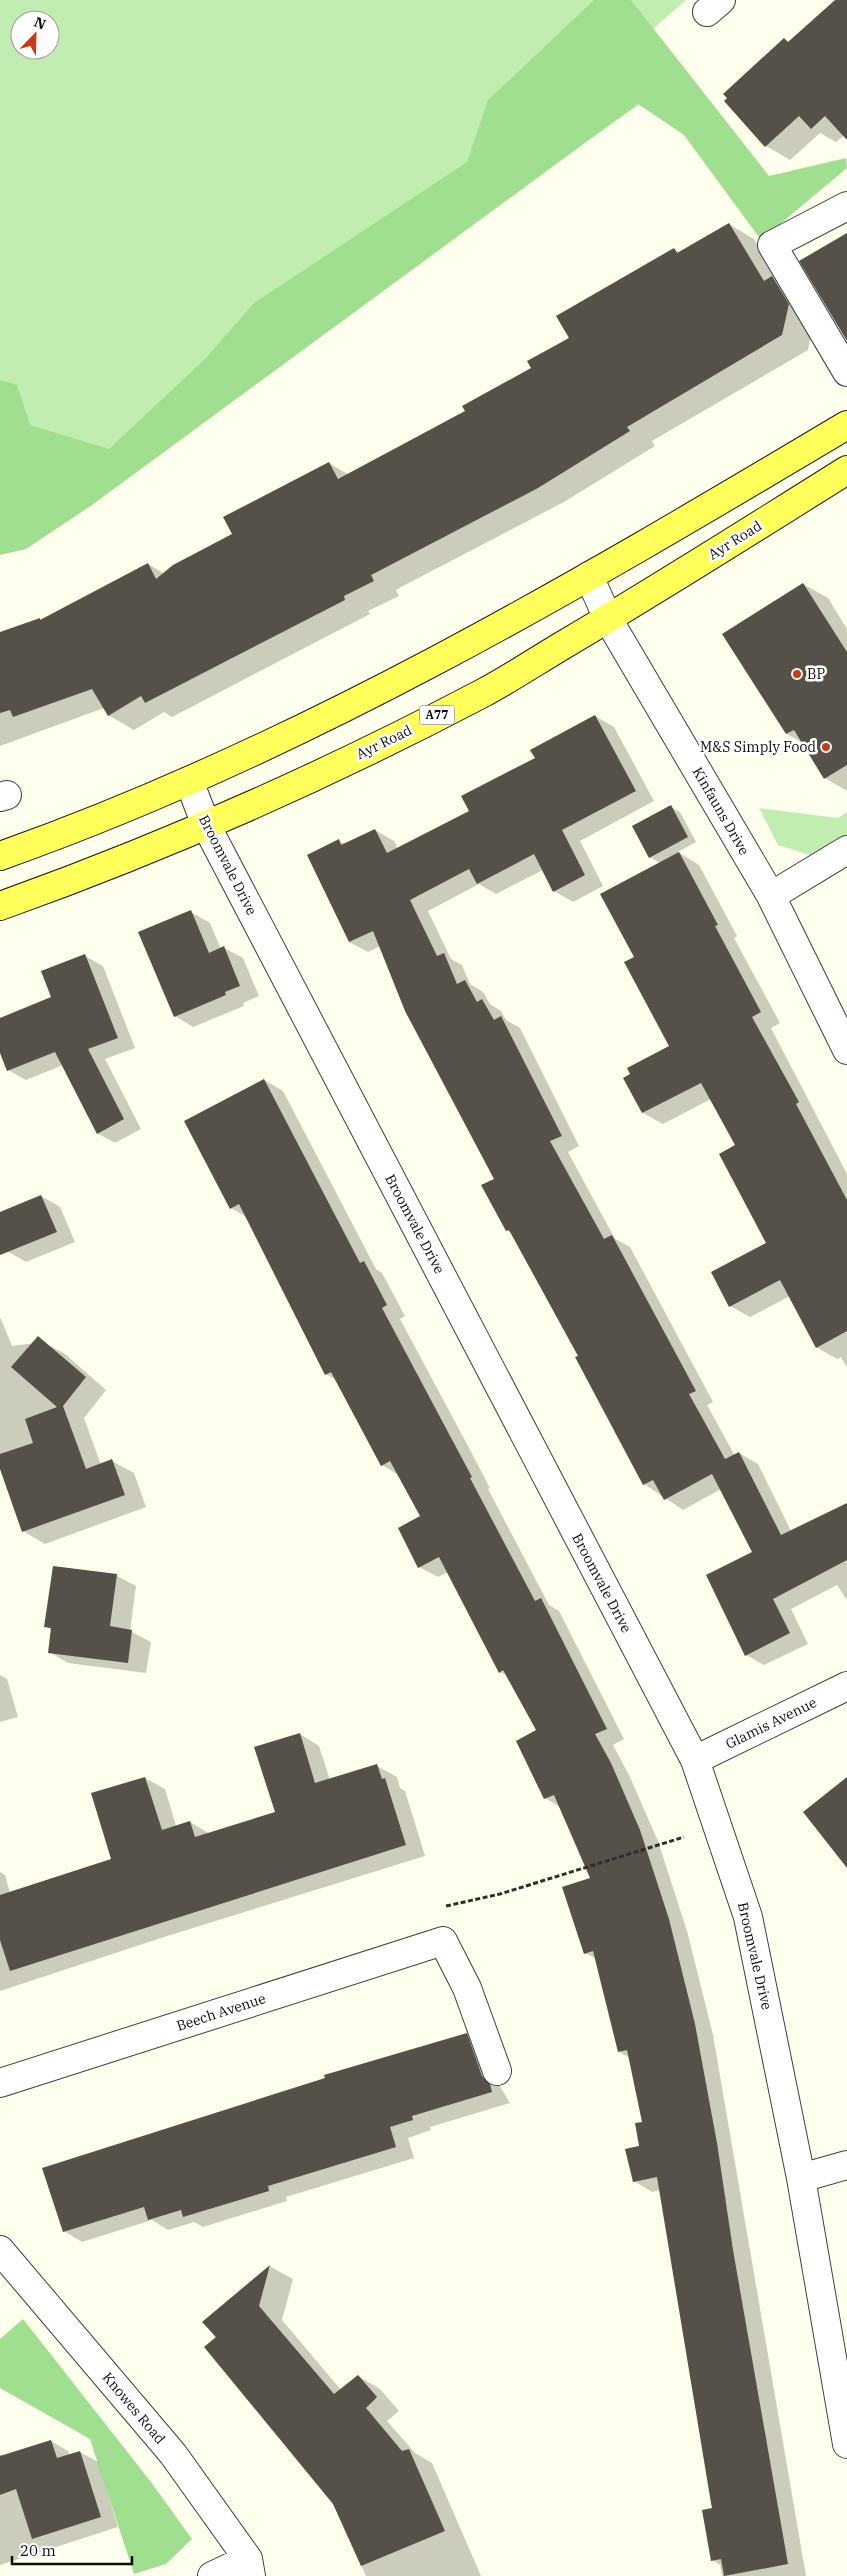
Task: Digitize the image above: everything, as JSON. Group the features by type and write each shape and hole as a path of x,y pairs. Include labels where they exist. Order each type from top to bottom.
{"main road":[{"path":"0,856 189,781 392,685 589,576 847,425"},
{"name":"Ayr Road","path":"0,906 78,878 206,825 340,763 484,692 608,619 847,470"}],"street":[{"path":"847,206 772,245 847,372"},
{"name":"Kinfauns Drive","path":"589,576 608,619 771,896 847,1050"},
{"name":"Broomvale Drive","path":"189,781 206,825 695,1760 748,1917 800,2178 847,2444"},
{"path":"771,896 847,850"},
{"name":"Glamis Avenue","path":"695,1760 847,1686"},
{"path":"443,1941 467,1988 497,2071"},
{"name":"Beech Avenue","path":"0,2083 443,1941"},
{"path":"800,2178 847,2165"},
{"name":"Knowes Road","path":"0,2250 173,2454 250,2567"},
{"path":"212,2576 250,2567"}],"path":[{"path":"443,1941 446,1904 500,1894 717,1827"}],"green space":[{"path":"0,0 686,0 637,43 667,85 116,472 0,530"},
{"path":"594,0 631,0 769,176 846,158 847,168 761,240 684,135 638,104 92,505 26,549 0,555 0,380 17,385 30,425 109,449 205,359 254,303 467,162 488,100"},
{"path":"759,808 838,818 847,812 847,840 819,858 778,845"},
{"path":"23,2319 151,2482 192,2539 166,2564 134,2574 90,2439 0,2388 0,2339"}],"building":[{"path":"835,0 847,0 847,140 825,116 811,129 799,116 765,147 724,101 727,98 723,94 784,38 788,42"},
{"path":"729,223 764,281 772,276 789,304 782,335 627,427 630,431 538,488 371,575 374,581 344,596 345,600 145,703 141,696 108,716 92,689 13,717 10,710 0,713 0,632 40,618 40,620 148,563 156,579 173,565 232,534 223,517 329,462 338,479 465,411 462,406 531,368 527,361 569,338 556,316 674,248 677,253"},
{"path":"847,233 847,341 799,261"},
{"name":"BP","path":"803,583 847,652 847,765 824,779 794,730 786,734 722,634"},
{"path":"595,715 636,791 562,830 585,875 553,892 534,854 477,884 469,869 410,900 437,956 444,953 457,984 465,980 477,1002 482,999 494,1020 501,1016 562,1136 550,1141 604,1239 612,1235 696,1391 689,1394 725,1459 739,1452 781,1535 847,1503 847,1560 773,1599 790,1633 745,1656 706,1575 752,1552 712,1474 664,1500 653,1480 643,1485 575,1357 578,1356 509,1230 506,1231 481,1185 494,1179 405,1011 373,931 349,942 307,855 339,839 341,845 375,829 387,853 469,811 461,796 535,758 530,750"},
{"path":"671,805 688,837 649,858 632,826"},
{"path":"679,852 718,925 715,926 761,1012 752,1017 799,1102 796,1104 847,1200 847,1331 816,1348 780,1280 729,1307 711,1272 766,1243 719,1154 735,1145 701,1083 642,1113 623,1078 630,1074 627,1068 669,1046 624,962 634,957 600,894"},
{"path":"191,910 209,953 224,946 240,986 225,992 226,995 174,1017 138,932"},
{"path":"85,954 118,1038 88,1049 124,1119 97,1134 55,1052 7,1071 0,1053 0,1018 51,997 41,971"},
{"path":"264,1079 360,1263 364,1261 387,1305 382,1308 472,1477 470,1478 535,1601 541,1598 607,1729 595,1734 611,1763 640,1830 669,1919 695,2024 788,2564 724,2576 721,2559 711,2561 702,2510 712,2508 657,2177 633,2182 625,2149 639,2146 635,2123 642,2122 627,2050 618,2052 593,1951 584,1954 562,1887 590,1878 554,1795 544,1799 516,1741 536,1730 503,1670 499,1673 439,1557 418,1568 398,1528 420,1516 390,1461 381,1466 331,1372 325,1375 239,1204 230,1209 184,1121"},
{"path":"41,1195 57,1232 0,1255 0,1212"},
{"path":"38,1336 86,1377 63,1406 86,1469 112,1459 125,1495 22,1532 0,1469 0,1454 33,1443 25,1419 57,1407 11,1367"},
{"path":"53,1566 117,1574 110,1626 132,1630 128,1663 48,1653 51,1628 44,1627"},
{"path":"300,1733 315,1783 377,1764 382,1779 385,1778 406,1845 10,1971 0,1940 0,1895 111,1859 91,1793 145,1777 162,1830 190,1821 195,1837 275,1812 254,1747"},
{"path":"847,1777 847,1868 803,1812"},
{"path":"467,2033 482,2076 490,2084 492,2092 412,2116 413,2120 390,2127 396,2147 268,2186 269,2191 183,2217 181,2210 148,2220 144,2207 63,2232 42,2168 325,2078 324,2075"},
{"path":"270,2265 259,2306 334,2394 358,2375 377,2397 366,2408 402,2451 409,2449 445,2531 361,2566 333,2504 204,2347 216,2337 202,2322"},
{"path":"51,2440 57,2458 80,2451 101,2517 32,2539 16,2489 0,2495 0,2456"}],"place":[{"name":"BP","path":"797,674"},
{"name":"M&S Simply Food","path":"826,747"}]}
